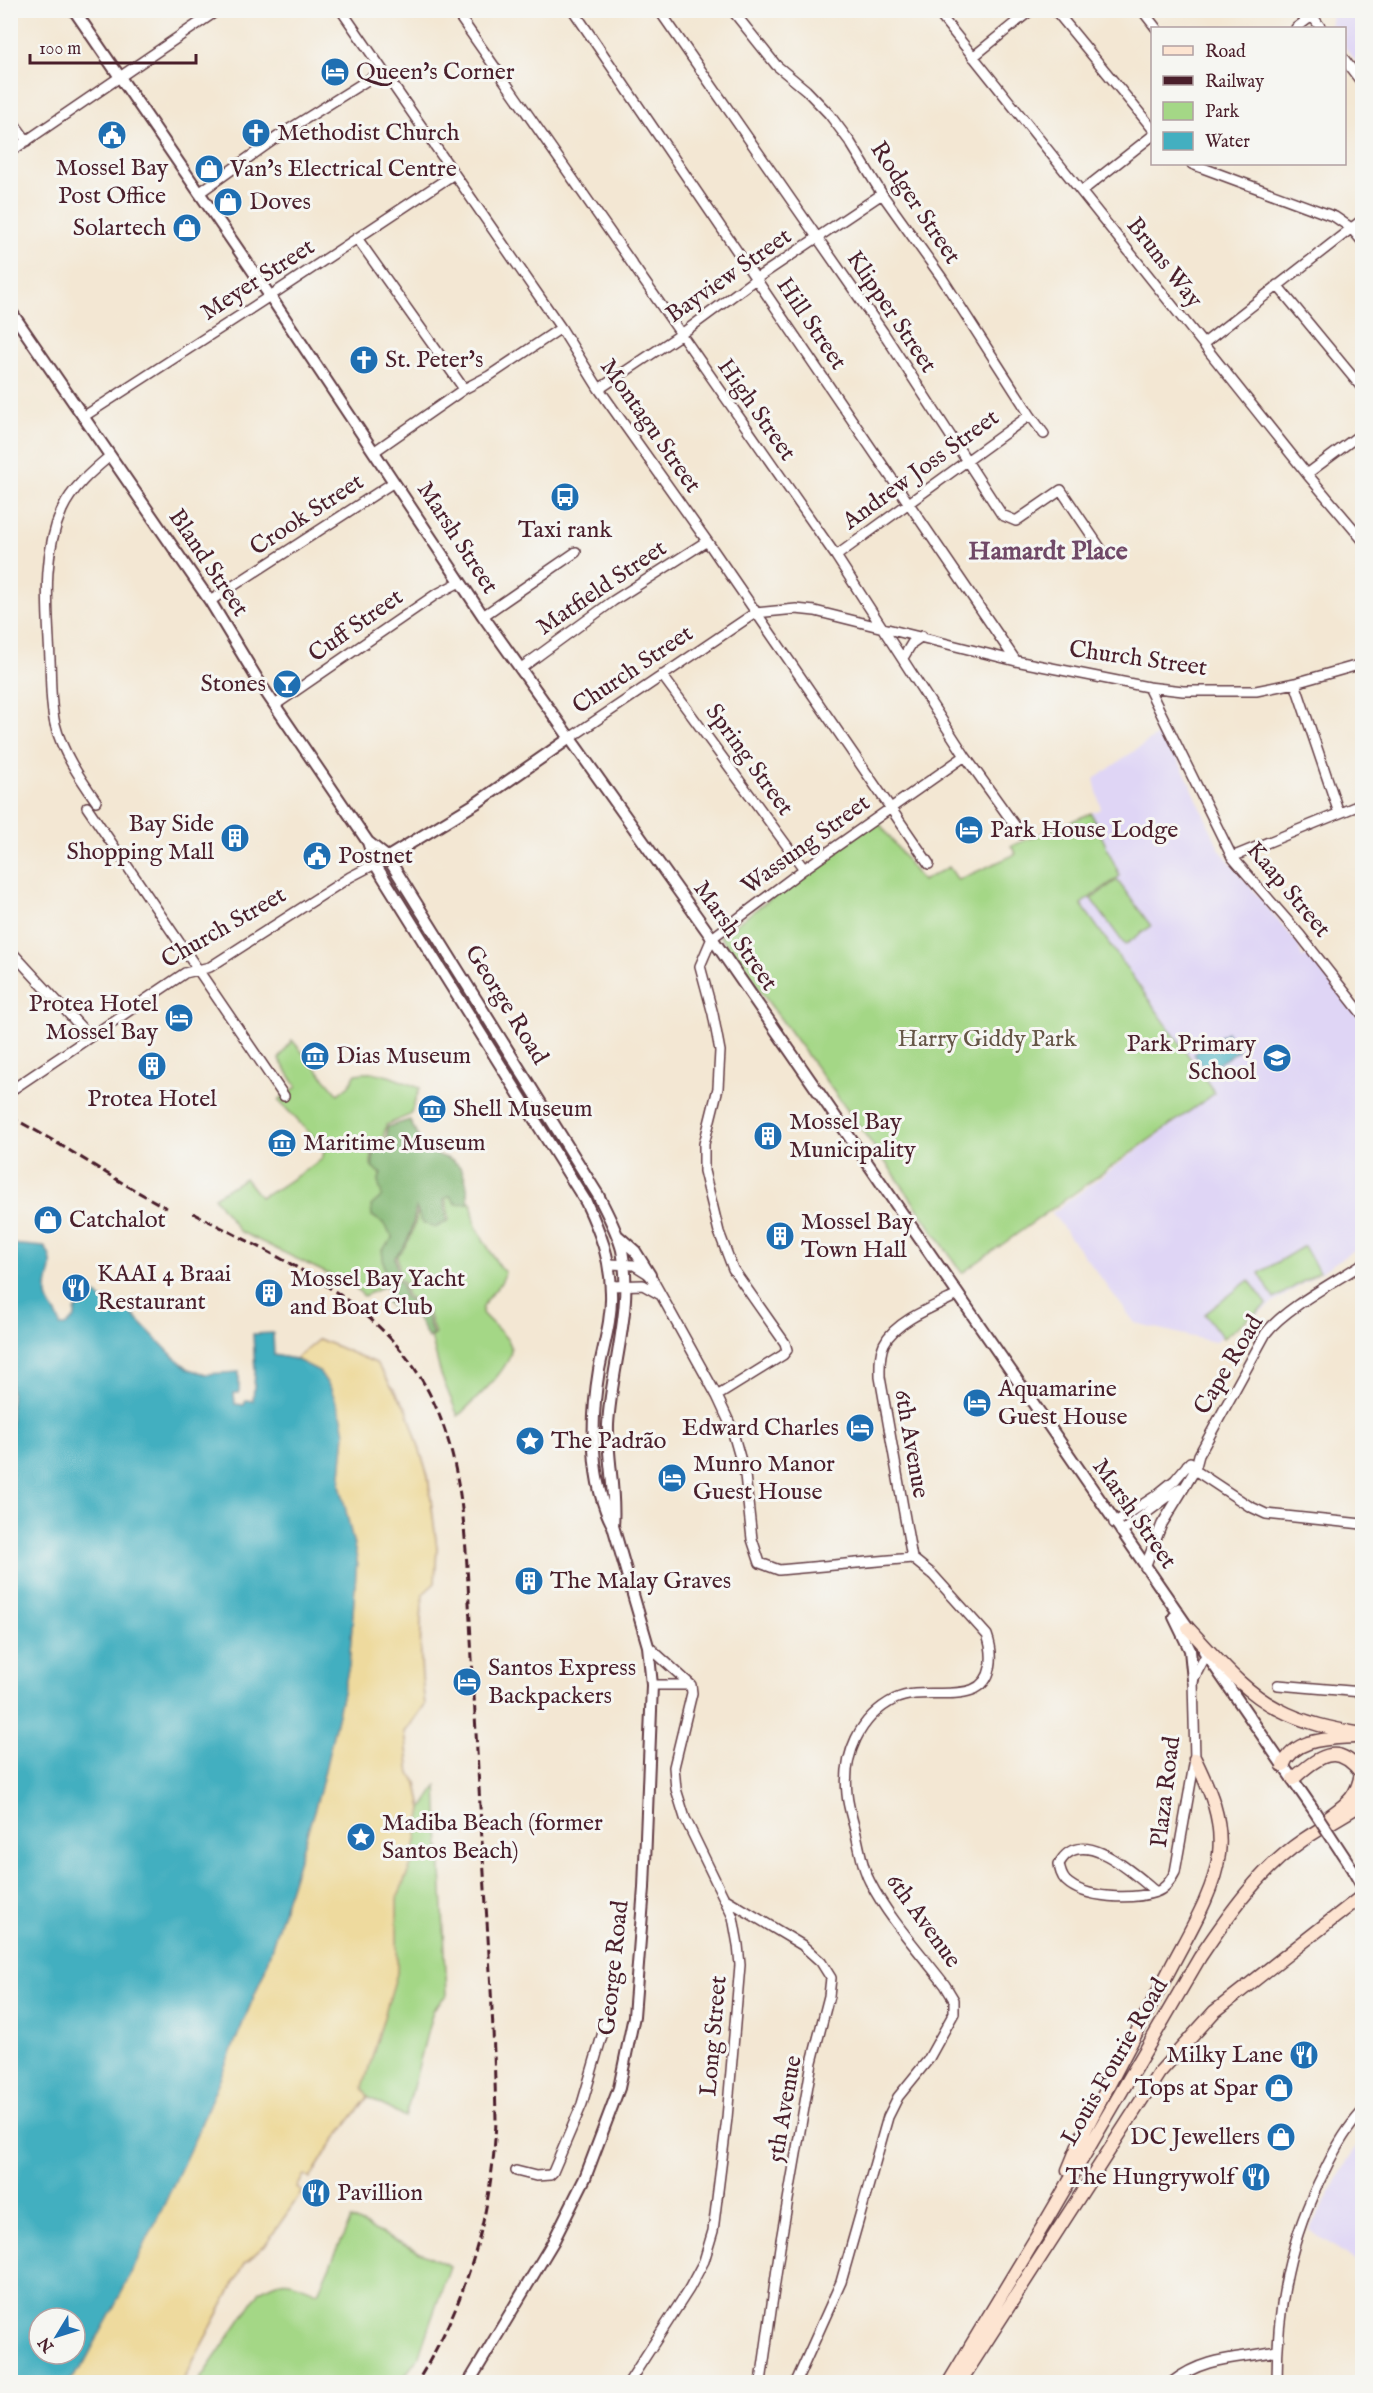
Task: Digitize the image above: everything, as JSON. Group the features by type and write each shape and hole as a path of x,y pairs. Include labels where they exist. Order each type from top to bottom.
{"main road":[{"path":"1188,1628 1250,1690 1275,1708 1315,1724 1362,1735"},
{"path":"1283,1766 1286,1758 1293,1751 1305,1744 1362,1735"},
{"path":"1293,1779 1317,1760 1332,1754 1351,1760 1361,1773 1358,1789 1348,1802 1324,1819 1302,1841"},
{"path":"1046,2221 1083,2136 1193,1925 1216,1870 1220,1839 1218,1818 1212,1794 1195,1759"},
{"name":"Louis Fourie Road","path":"949,2382 1200,1957 1226,1917 1257,1881 1302,1841 1362,1804"},
{"path":"960,2382 1159,2073 1214,2012 1362,1896"}],"street":[{"name":"Marsh Street","path":"74,10 375,451 483,616 711,938 1117,1528 1293,1779 1362,1886"},
{"name":"Montagu Street","path":"341,10 561,328 599,389 707,541 889,809 929,864"},
{"name":"High Street","path":"455,10 836,556 965,756 1021,834"},
{"name":"Hill Street","path":"573,10 1016,661"},
{"name":"Klipper Street","path":"659,10 883,332 1002,515 1016,521 1061,490 1105,555"},
{"name":"Rodger Street","path":"732,10 776,65 806,90 829,114 850,142 882,194 942,278 1030,416 1044,434"},
{"name":"Bruns Way","path":"936,10 1307,474 1362,538"},
{"path":"973,57 1030,10"},
{"path":"1055,10 1151,127"},
{"path":"1142,10 1155,27"},
{"path":"10,152 120,78 212,12"},
{"path":"1297,27 1313,12 1321,27"},
{"path":"1346,62 1362,83"},
{"path":"198,193 283,133 382,71"},
{"path":"10,118 27,141"},
{"path":"1082,191 1151,137"},
{"path":"1195,165 1316,208 1352,228 1362,241"},
{"name":"Meyer Street","path":"83,417 454,174"},
{"name":"Bayview Street","path":"599,389 882,194"},
{"path":"1203,344 1362,220"},
{"path":"357,238 464,389"},
{"path":"1277,285 1362,388"},
{"name":"Bland Street","path":"10,310 210,601 275,705 368,842 375,864"},
{"path":"375,451 464,389 489,376 561,328"},
{"name":"Andrew Joss Street","path":"836,556 1030,416"},
{"path":"1307,474 1362,433"},
{"path":"96,801 70,760 56,726 52,707 48,564 50,548 62,509 74,491 110,456"},
{"name":"Crook Street","path":"210,601 394,482"},
{"name":"Matfield Street","path":"520,669 613,601 707,541"},
{"path":"483,616 576,552"},
{"name":"Cuff Street","path":"275,705 435,594 460,582"},
{"name":"Church Street","path":"10,1091 185,973 210,967 259,933 276,926 350,877 388,858 478,802 755,613 796,609 815,611 1016,661 1148,687 1183,691 1256,691 1295,683 1362,664"},
{"path":"903,658 912,644 922,636"},
{"name":"Spring Street","path":"662,675 804,869"},
{"path":"1295,683 1339,813"},
{"name":"Kaap Street","path":"1148,687 1232,857 1306,943 1362,1014"},
{"name":"Wassung Street","path":"711,938 804,869 965,756"},
{"path":"1232,857 1362,804"},
{"path":"87,807 284,1096"},
{"name":"Bland Street","path":"368,842 388,858"},
{"name":"George Road","path":"388,858 598,1195 618,1236 625,1285 608,1425 615,1511 613,1526"},
{"name":"George Road","path":"375,864 586,1202 602,1235 609,1264 610,1314 599,1370 593,1426 601,1497 613,1526 648,1646 652,1685 644,1888 634,2016 619,2088 585,2178 553,2242 469,2382"},
{"path":"711,938 700,966 717,1033 720,1072 704,1144 705,1171 719,1232 729,1260 744,1287 785,1342 787,1350 783,1356 717,1396"},
{"path":"10,950 90,1036"},
{"path":"618,1236 635,1251 650,1275 717,1396 730,1426 745,1475 752,1539 760,1563 779,1570 912,1558"},
{"path":"609,1264 634,1265 650,1275"},
{"name":"Cape Road","path":"1145,1567 1162,1524 1184,1485 1191,1467 1269,1329 1290,1311 1361,1268"},
{"path":"611,1286 643,1285 661,1296"},
{"name":"6th Avenue","path":"796,2382 841,2282 888,2117 898,2097 928,2060 954,2013 954,2000 945,1985 868,1881 847,1794 848,1766 853,1742 859,1729 883,1707 897,1698 911,1695 972,1690 983,1684 989,1676 992,1656 987,1635 933,1575 912,1558 880,1377 880,1358 884,1345 892,1332 918,1315 958,1295"},
{"path":"1191,1467 1266,1515 1362,1524"},
{"name":"Cape Road","path":"1117,1528 1191,1467"},
{"name":"Cape Road","path":"1117,1528 1148,1514 1184,1485"},
{"path":"1160,1587 1190,1650 1193,1680"},
{"path":"648,1646 691,1685"},
{"name":"Plaza Road","path":"1156,1892 1129,1871 1089,1848 1077,1848 1068,1852 1059,1864 1066,1881 1084,1891 1108,1897 1156,1892 1169,1882 1175,1872 1195,1759 1193,1680 1206,1655"},
{"path":"652,1685 691,1685"},
{"name":"Long Street","path":"629,2382 689,2289 704,2261 713,2230 727,2118 740,1965 733,1917 685,1818 676,1789 674,1767 692,1693 691,1685"},
{"path":"1278,1686 1320,1687 1362,1692"},
{"name":"5th Avenue","path":"724,1898 802,1945 821,1962 831,1978 829,1996 812,2062 781,2240 761,2382"},
{"path":"516,2171 541,2177 553,2172 582,2104 606,2022"},
{"path":"1277,2382 1277,2351 1287,2269 1310,2199 1346,2131 1362,2112"},
{"path":"1172,2382 1202,2364 1224,2358 1277,2351"}],"shaded area":[{"path":"1335,10 1362,11 1362,70 1346,48 1346,27 1330,27 1332,13"},
{"name":"Park Primary School","path":"1163,731 1188,779 1220,850 1299,945 1302,958 1308,955 1362,1022 1362,1245 1214,1342 1135,1323 1052,1213 1215,1093 1081,904 1120,876 1091,813 1101,809 1094,779"},
{"path":"1362,2140 1362,2265 1309,2230 1351,2155"}],"green space":[{"name":"Harry Giddy Park","path":"1091,813 1120,876 1081,904 1215,1093 962,1273 894,1174 720,936 877,820 922,881 949,867 958,880 1016,854 1011,846"},
{"path":"1117,880 1151,926 1125,945 1091,899"},
{"path":"292,1040 338,1094 349,1085 356,1074 366,1073 382,1074 420,1088 410,1115 386,1125 383,1139 373,1143 371,1165 385,1168 385,1222 395,1237 384,1249 396,1290 388,1299 387,1285 364,1296 353,1286 239,1231 214,1197 245,1178 260,1197 277,1189 322,1159 323,1147 278,1100 297,1087 279,1059"},
{"path":"410,1120 418,1137 427,1148 458,1164 466,1179 469,1203 456,1204 450,1196 444,1199 447,1221 435,1228 422,1222 416,1208 407,1240 395,1257 397,1269 395,1278 401,1283 405,1297 425,1311 433,1335 428,1338 418,1320 410,1316 398,1315 386,1301 393,1291 386,1280 382,1250 393,1238 383,1223 372,1216 371,1206 382,1196 378,1182 381,1173 372,1168 375,1144 387,1140 387,1127"},
{"path":"452,1194 458,1203 471,1202 476,1227 500,1268 505,1272 483,1307 482,1313 508,1340 511,1352 501,1372 458,1416 441,1375 431,1337 435,1334 427,1310 407,1296 403,1282 397,1277 399,1268 397,1255 409,1239 419,1205 437,1227 449,1220 446,1198"},
{"path":"1304,1246 1319,1272 1274,1299 1259,1273"},
{"path":"1249,1280 1267,1304 1223,1338 1205,1314"},
{"path":"437,1786 447,1994 433,2010 405,2118 368,2097 363,2088 397,1973 397,1898 411,1865 422,1809"},
{"path":"351,2219 450,2266 418,2358 400,2382 198,2382 260,2291 283,2281 318,2292"}],"sand":[{"name":"Madiba Beach (former Santos Beach)","path":"319,1339 376,1363 407,1409 428,1476 437,1548 435,1583 423,1594 421,1650 425,1705 405,1732 410,1774 417,1783 422,1809 411,1865 397,1898 397,1973 363,2088 368,2097 328,2149 310,2179 304,2175 297,2188 302,2192 265,2245 245,2263 182,2382 68,2382 82,2366 87,2366 87,2357 196,2136 264,1972 320,1791 349,1666 357,1559 340,1485 345,1433 331,1389 319,1371 295,1359"}],"water":[{"path":"1227,1032 1239,1050 1206,1072 1194,1054"},
{"path":"11,1244 45,1247 51,1260 47,1296 60,1326 65,1326 75,1318 75,1310 93,1292 106,1303 130,1312 189,1369 206,1374 239,1372 239,1393 234,1393 235,1404 244,1405 246,1400 253,1401 255,1372 253,1334 273,1333 274,1355 295,1359 319,1371 331,1389 342,1418 345,1433 340,1485 357,1559 349,1666 320,1791 264,1972 196,2136 119,2298 87,2358 87,2306 27,2306 27,2366 82,2366 68,2382 11,2382"}],"railway":[{"path":"10,1117 167,1208"},
{"path":"193,1213 312,1277 341,1295 367,1316 392,1340 413,1366 430,1395 453,1457 463,1522 468,1588 496,2121 489,2191 474,2257 450,2321 417,2382"}],"place":[{"name":"Queen's Corner","path":"335,72"},
{"name":"Methodist Church","path":"256,133"},
{"name":"Mossel Bay Post Office","path":"112,135"},
{"name":"Van's Electrical Centre","path":"209,169"},
{"name":"Doves","path":"228,202"},
{"name":"Solartech","path":"187,228"},
{"name":"St. Peter's","path":"364,360"},
{"name":"Taxi rank","path":"565,497"},
{"name":"Stones","path":"287,684"},
{"name":"Park House Lodge","path":"969,830"},
{"name":"Bay Side Shopping Mall","path":"235,838"},
{"name":"Postnet","path":"317,856"},
{"name":"Protea Hotel Mossel Bay","path":"179,1018"},
{"name":"Dias Museum","path":"315,1056"},
{"name":"Park Primary School","path":"1277,1058"},
{"name":"Protea Hotel","path":"152,1066"},
{"name":"Shell Museum","path":"432,1109"},
{"name":"Mossel Bay Municipality","path":"768,1136"},
{"name":"Maritime Museum","path":"282,1143"},
{"name":"Catchalot","path":"48,1220"},
{"name":"Mossel Bay Town Hall","path":"780,1236"},
{"name":"KAAI 4 Braai Restaurant","path":"76,1288"},
{"name":"Mossel Bay Yacht and Boat Club","path":"269,1293"},
{"name":"Aquamarine Guest House","path":"977,1403"},
{"name":"Edward Charles","path":"860,1428"},
{"name":"The Padrão","path":"530,1441"},
{"name":"Munro Manor Guest House","path":"672,1478"},
{"name":"The Malay Graves","path":"529,1581"},
{"name":"Santos Express Backpackers","path":"467,1682"},
{"name":"Madiba Beach (former Santos Beach)","path":"361,1837"},
{"name":"Milky Lane","path":"1304,2055"},
{"name":"Tops at Spar","path":"1279,2088"},
{"name":"DC Jewellers","path":"1281,2137"},
{"name":"The Hungrywolf","path":"1256,2177"},
{"name":"Pavillion","path":"316,2193"}],"district":[{"name":"Hamardt Place","path":"1048,551"}]}
